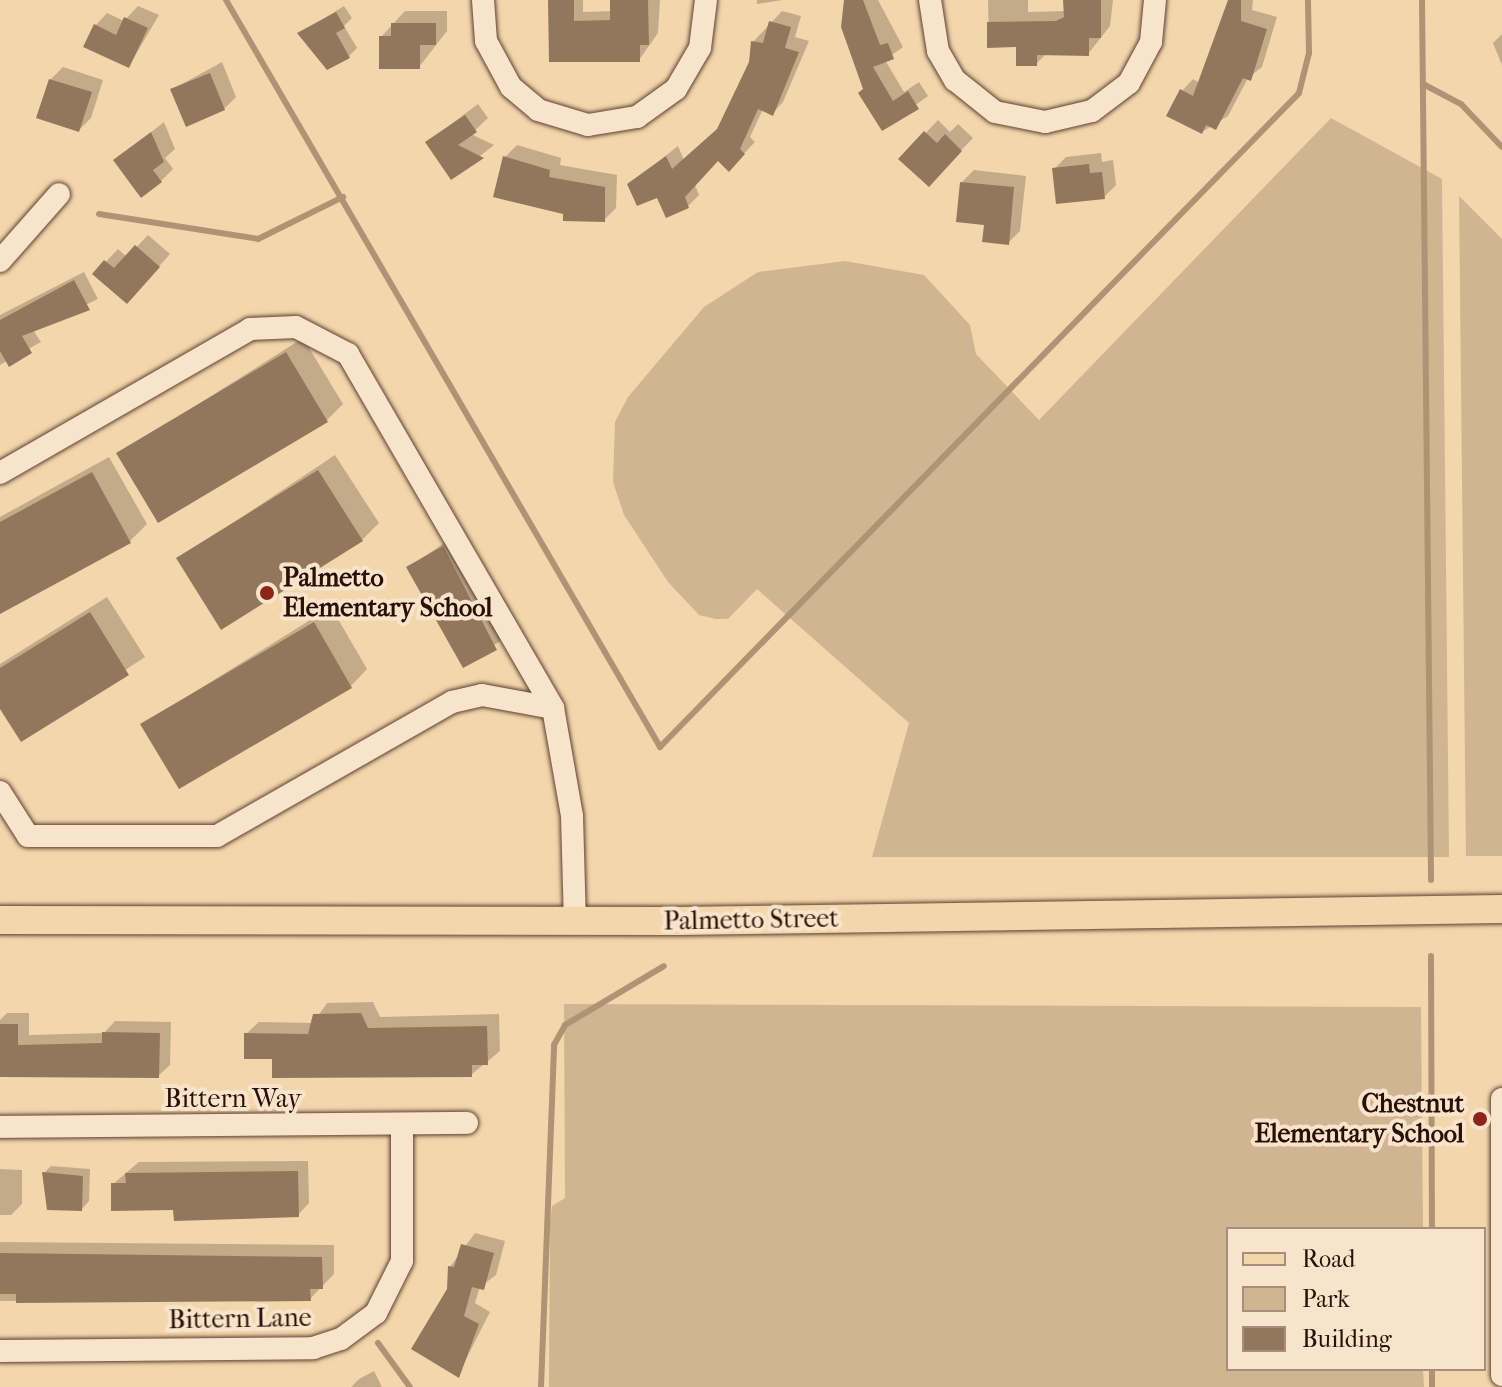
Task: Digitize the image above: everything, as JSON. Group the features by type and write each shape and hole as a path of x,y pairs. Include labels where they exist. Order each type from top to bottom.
{"main road":[{"name":"Palmetto Street","path":"0,920 575,921 1502,909"}],"street":[{"path":"483,0 486,41 511,87 538,110 588,125 637,117 676,89 700,48 706,0"},
{"path":"930,0 938,51 961,87 995,112 1045,122 1092,111 1129,83 1151,42 1155,0"},
{"path":"0,261 59,194"},
{"path":"0,473 234,335 277,324 314,333 348,354 553,708 572,816 575,921"},
{"path":"0,792 28,836 217,836 452,702 482,695 553,708"},
{"path":"1502,1099 1502,1375"},
{"name":"Bittern Way","path":"0,1127 402,1128 467,1123"},
{"name":"Bittern Lane","path":"0,1351 313,1348 341,1339 376,1313 402,1261 402,1128"}],"green space":[{"path":"1331,118 1442,179 1449,857 872,857 909,723 757,589 728,619 716,619 699,615 668,582 624,515 613,482 615,422 628,397 704,307 758,272 845,261 924,275 970,325 976,354 1039,420"},
{"path":"1459,196 1502,239 1502,856 1466,856"},
{"path":"564,1004 1421,1007 1423,1227 1226,1227 1226,1371 1423,1371 1424,1387 549,1387 550,1222 552,1206 565,1198"}],"building":[{"path":"548,0 574,0 574,21 610,20 610,0 648,0 649,45 640,45 640,62 549,62"},
{"path":"844,0 863,0 880,45 888,43 894,59 873,67 893,101 908,91 919,109 882,131 858,93 863,89 841,27"},
{"path":"1063,0 1101,0 1101,38 1089,38 1089,56 1037,55 1037,66 1016,66 1016,47 987,48 987,22 1056,21 1064,17"},
{"path":"1228,0 1241,0 1241,21 1267,29 1251,81 1243,78 1216,130 1206,125 1202,134 1166,116 1180,89 1193,96"},
{"path":"336,12 345,28 336,33 350,58 327,70 297,33"},
{"path":"124,17 148,28 129,68 83,47 94,24 116,35"},
{"path":"769,21 791,27 785,48 799,52 773,116 758,109 740,149 745,154 729,172 718,161 685,197 689,208 666,218 657,198 637,206 627,184 666,156 672,169 717,129 749,62 751,41 763,43"},
{"path":"391,23 436,23 436,45 420,45 420,69 379,69 379,36 391,36"},
{"path":"210,73 225,110 186,127 170,89"},
{"path":"49,79 92,92 79,132 36,118"},
{"path":"465,115 477,132 458,145 484,158 451,180 425,142"},
{"path":"924,131 937,143 945,134 962,151 929,187 898,159"},
{"path":"151,132 164,162 153,170 162,182 141,198 113,160"},
{"path":"503,156 550,170 549,177 605,187 605,222 563,221 563,214 493,197"},
{"path":"1089,164 1090,173 1102,172 1105,199 1056,204 1052,168"},
{"path":"960,182 1014,187 1009,245 982,242 984,225 956,222"},
{"path":"135,245 160,267 127,304 92,274 104,260 114,268"},
{"path":"74,280 90,310 22,336 32,353 9,367 0,351 0,320"},
{"path":"286,352 328,422 158,523 116,453"},
{"path":"318,470 363,541 221,630 176,558"},
{"path":"92,472 131,543 0,614 0,522"},
{"path":"443,546 497,650 463,668 406,567"},
{"path":"90,612 129,675 21,742 0,709 0,668"},
{"path":"314,622 352,688 179,789 140,724"},
{"path":"361,1013 368,1028 487,1026 488,1065 472,1065 472,1077 272,1078 272,1059 244,1059 244,1033 308,1034 313,1014"},
{"path":"0,1024 18,1024 18,1045 102,1043 102,1032 160,1033 159,1078 0,1077"},
{"path":"298,1171 299,1217 174,1221 173,1210 111,1211 111,1183 126,1183 125,1173"},
{"path":"42,1172 83,1176 82,1211 47,1210"},
{"path":"461,1244 494,1253 484,1290 472,1287 464,1316 479,1324 459,1378 411,1349 447,1289 448,1266 454,1267"},
{"path":"0,1253 322,1257 323,1289 310,1289 311,1301 16,1303 16,1294 0,1294"}],"waterway":[{"path":"226,0 660,747 1299,93 1309,53 1308,0"},
{"path":"1422,0 1431,880"},
{"path":"1423,84 1461,104 1502,147"},
{"path":"99,214 258,239 343,197"},
{"path":"1431,956 1432,1227"},
{"path":"541,1387 554,1045 565,1025 664,966"},
{"path":"378,1343 410,1387"},
{"path":"1432,1371 1432,1387"}],"place":[{"name":"Palmetto Elementary School","path":"267,593"},
{"name":"Chestnut Elementary School","path":"1480,1119"}]}
